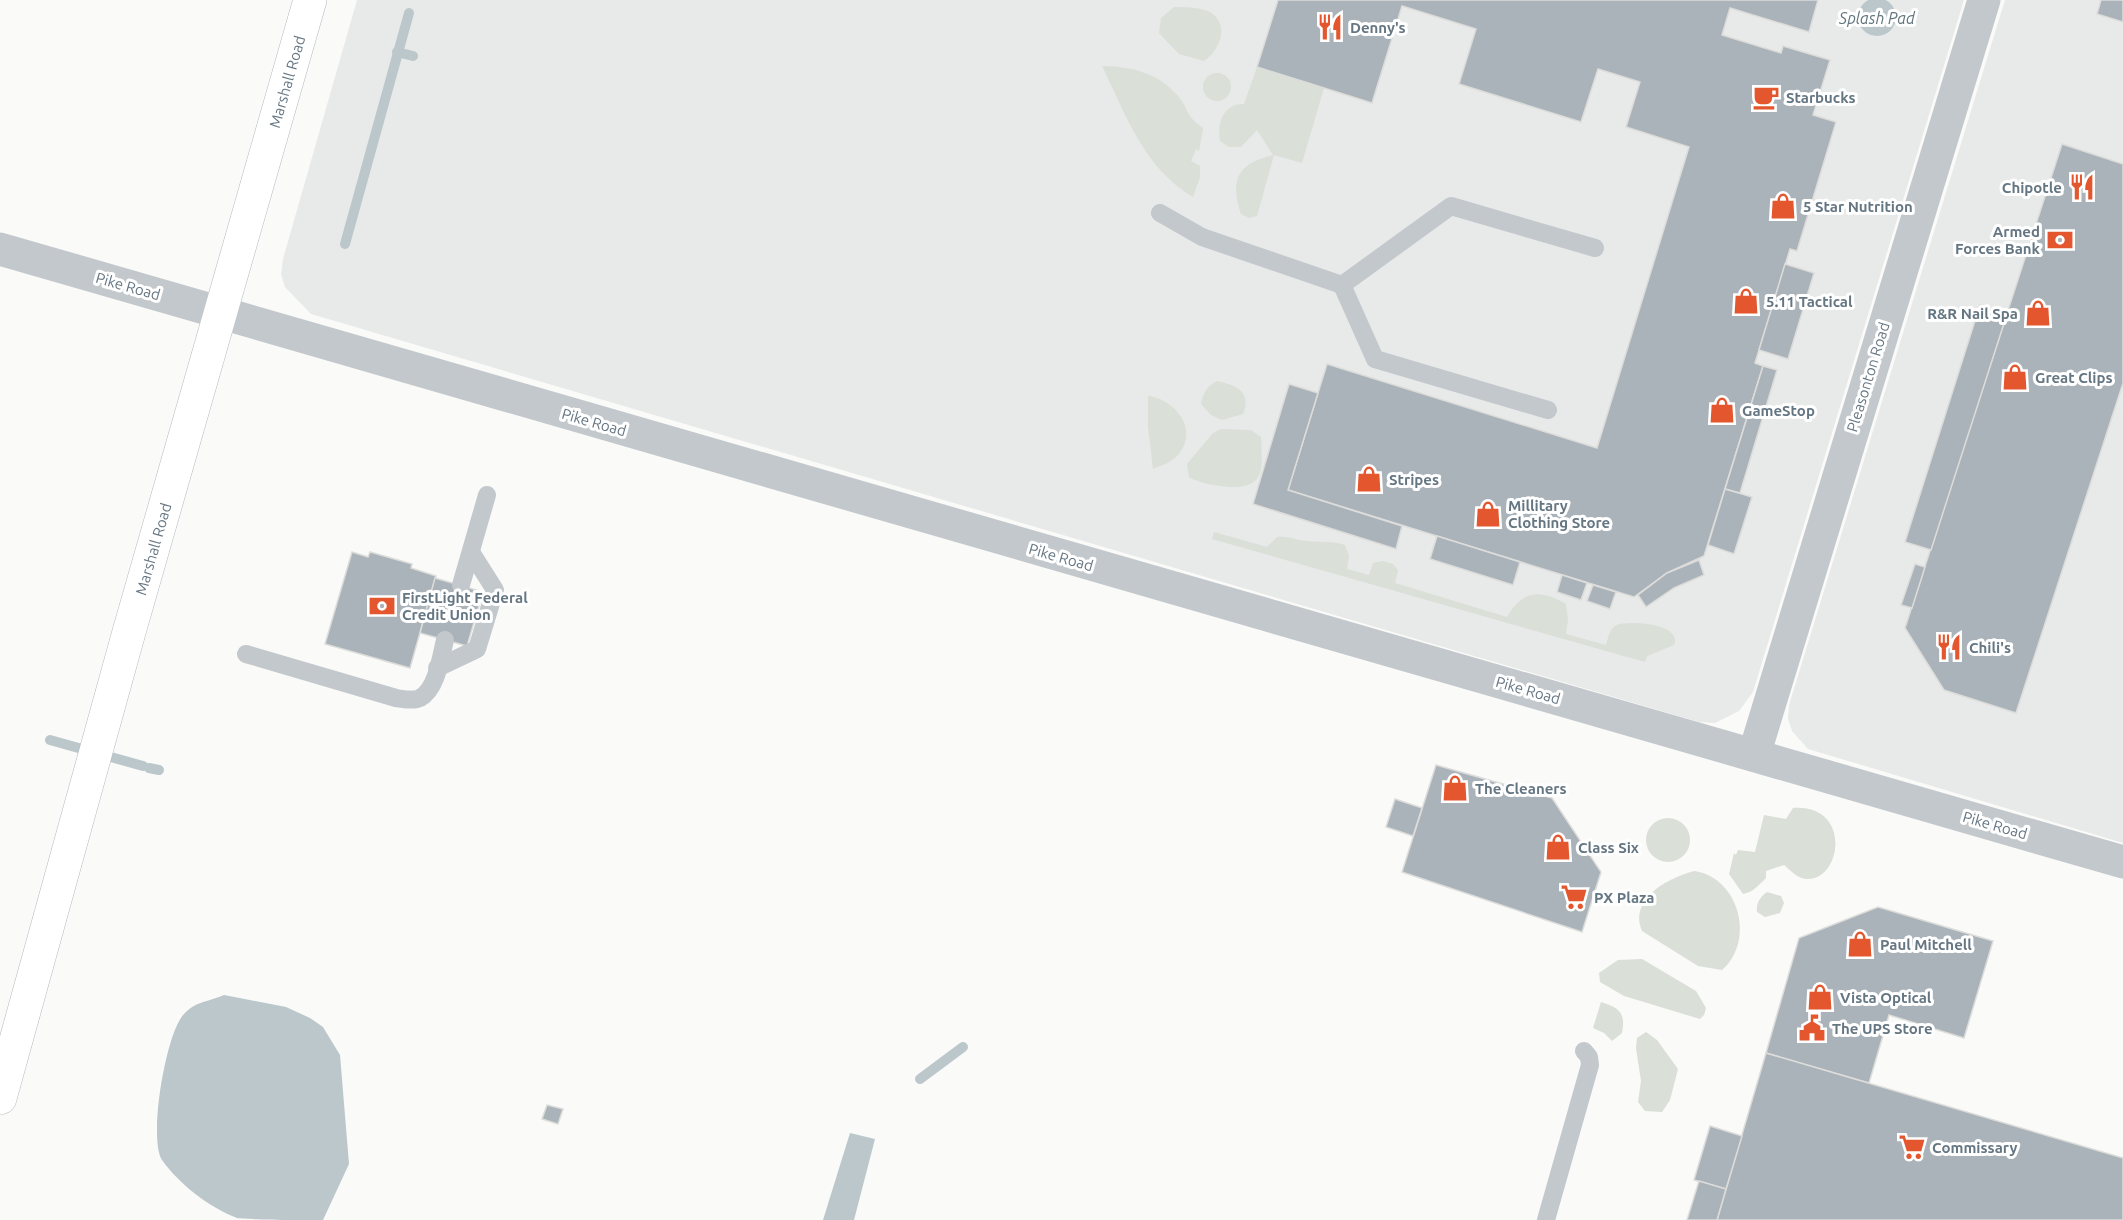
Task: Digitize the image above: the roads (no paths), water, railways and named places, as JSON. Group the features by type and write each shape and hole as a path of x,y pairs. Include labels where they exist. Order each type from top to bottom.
{"street":[{"name":"Marshall Road","path":"0,1098 310,0"},
{"name":"Pleasonton Road","path":"1754,755 1984,0"},
{"name":"Pike Road","path":"0,249 2123,862"}],"lane":[{"path":"1342,285 1451,206 1595,248"},
{"path":"1160,213 1202,237 1342,285 1375,359 1548,410"},
{"path":"461,585 487,495"},
{"path":"437,668 477,649 495,590 471,552"},
{"path":"246,654 396,698 420,698 429,689 445,640"},
{"path":"1546,1220 1590,1065 1589,1057 1584,1052"}],"water":[{"name":"Splash Pad","path":"1877,-2 1890,4 1896,17 1890,30 1877,36 1864,30 1858,17 1864,4"},
{"path":"224,995 286,1007 310,1018 323,1027 340,1055 349,1164 323,1220 237,1218 216,1208 196,1194 177,1178 162,1160 158,1148 158,1109 165,1062 177,1025 184,1014 198,1004"},
{"path":"850,1133 875,1139 854,1220 823,1220"}],"waterway":[{"path":"345,244 409,13"},
{"path":"397,52 413,56"},
{"path":"50,740 143,766"},
{"path":"149,768 159,770"},
{"path":"920,1079 963,1047"}],"place":[{"name":"Denny's","path":"1330,27"},
{"name":"Starbucks","path":"1766,97"},
{"name":"Chipotle","path":"2082,187"},
{"name":"5 Star Nutrition","path":"1783,206"},
{"name":"Armed Forces Bank","path":"2060,240"},
{"name":"5.11 Tactical","path":"1746,301"},
{"name":"R&R Nail Spa","path":"2038,313"},
{"name":"Great Clips","path":"2015,377"},
{"name":"GameStop","path":"1722,410"},
{"name":"Stripes","path":"1369,479"},
{"name":"Millitary Clothing Store","path":"1488,514"},
{"name":"FirstLight Federal Credit Union","path":"382,606"},
{"name":"Chili's","path":"1949,647"},
{"name":"The Cleaners","path":"1455,788"},
{"name":"Class Six","path":"1558,847"},
{"name":"PX Plaza","path":"1574,897"},
{"name":"Paul Mitchell","path":"1860,944"},
{"name":"Vista Optical","path":"1820,997"},
{"name":"The UPS Store","path":"1812,1028"},
{"name":"Commissary","path":"1912,1147"}]}
